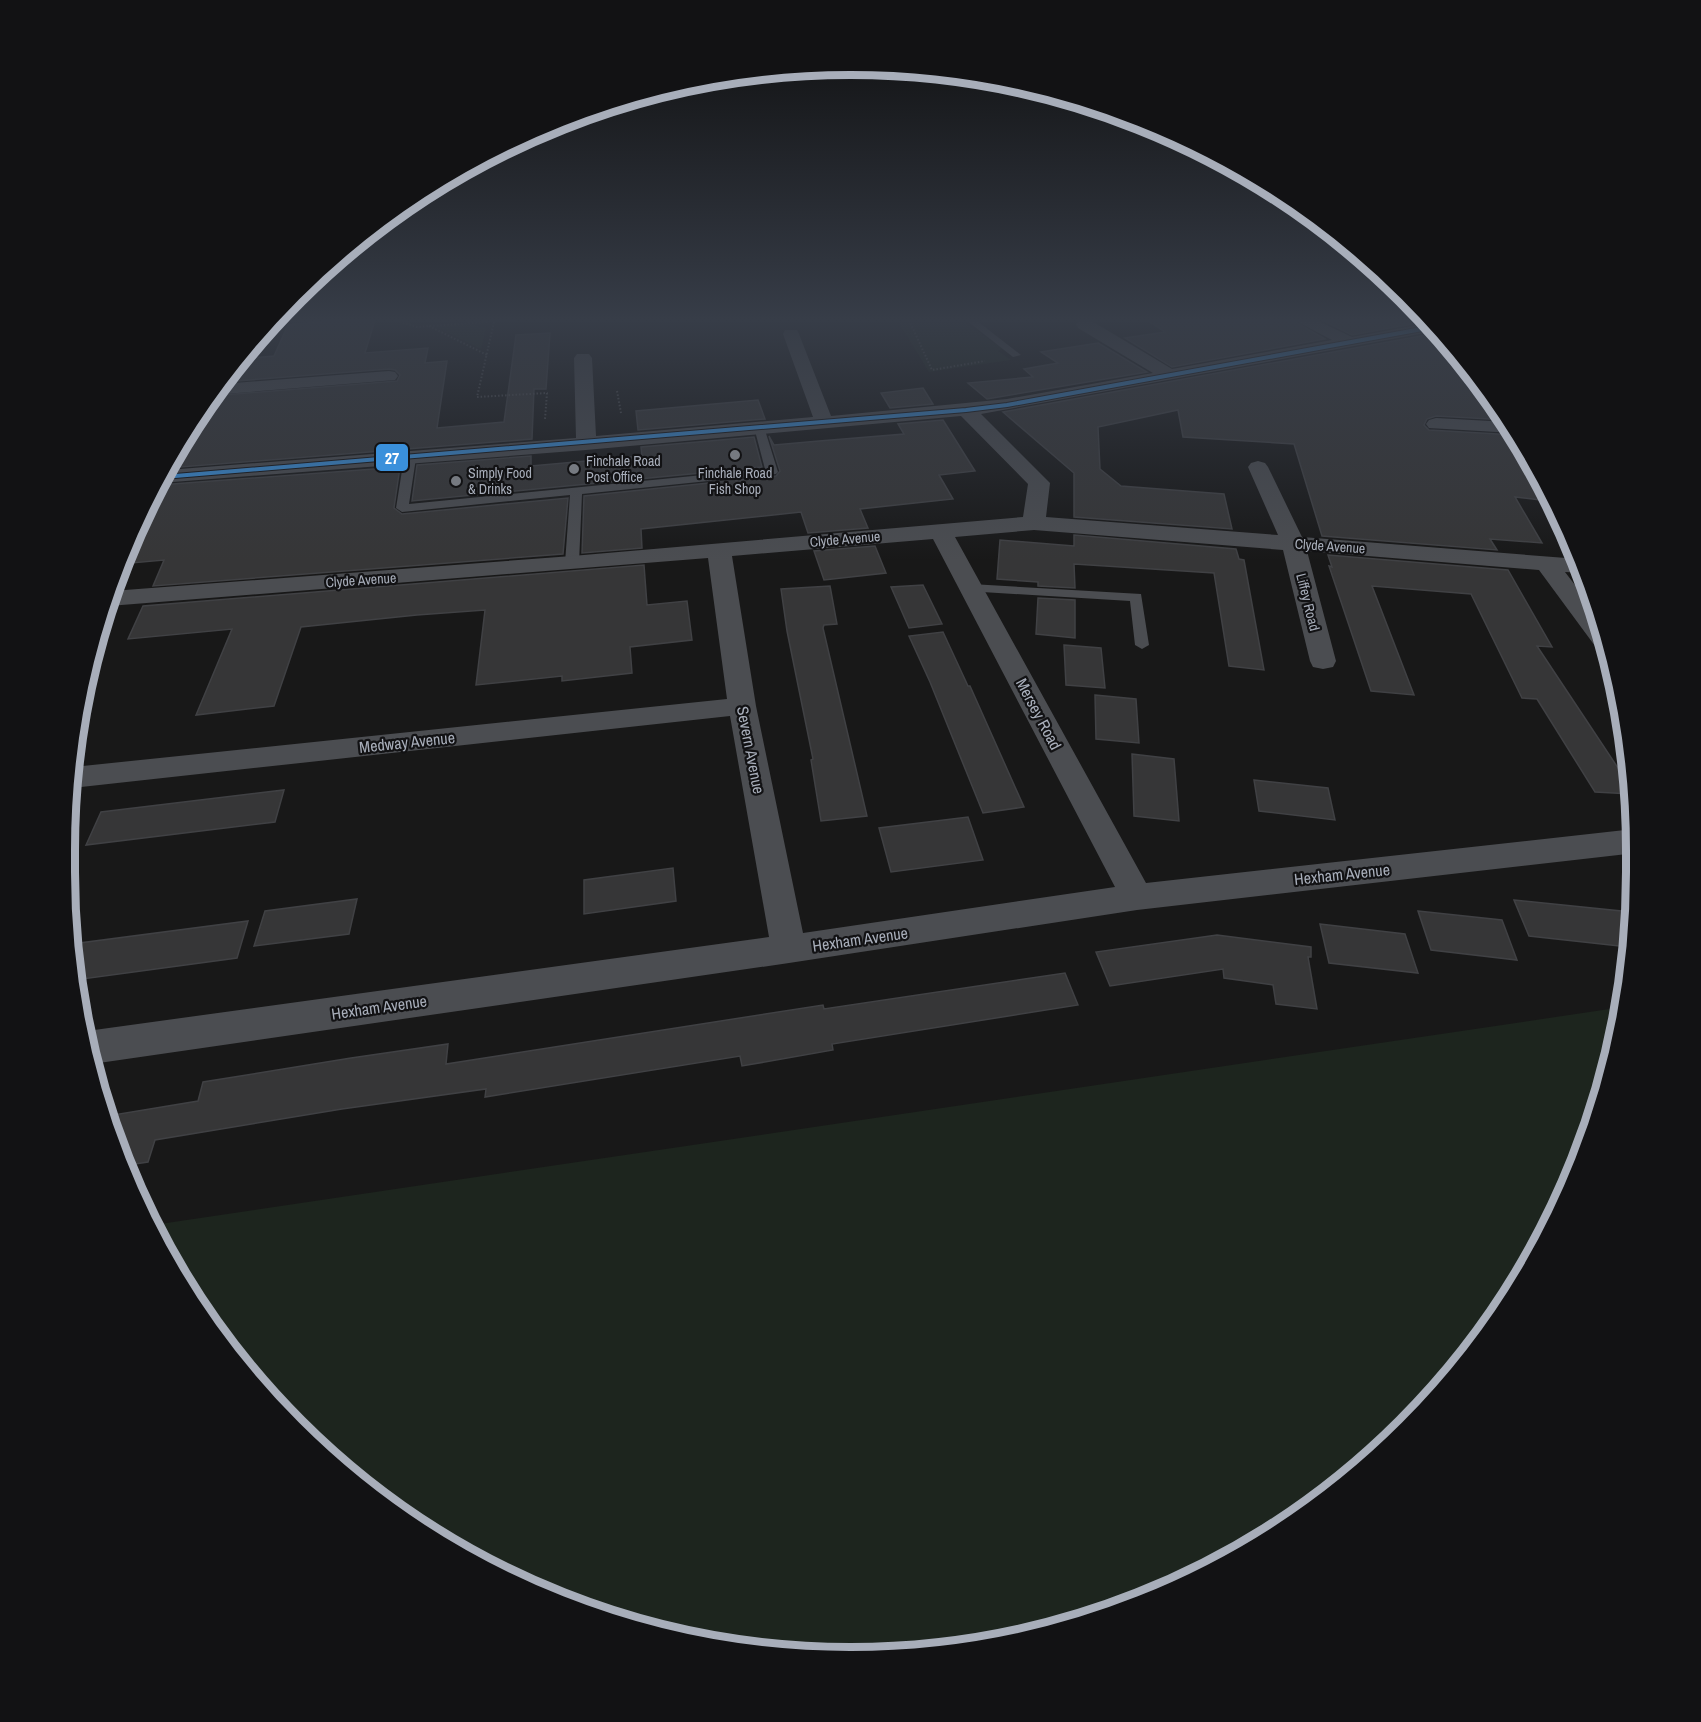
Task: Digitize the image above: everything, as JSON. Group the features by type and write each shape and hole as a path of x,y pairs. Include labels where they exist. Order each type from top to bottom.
{"street":[{"path":"584,400 586,444"},
{"path":"816,400 824,422"},
{"path":"172,476 586,444 966,410 1022,400"},
{"path":"966,410 1038,483 1034,522"},
{"path":"1436,424 1500,427"},
{"name":"Liffey Road","path":"1258,467 1293,543 1323,661"},
{"name":"Clyde Avenue","path":"117,599 572,564 1034,522 1571,565"},
{"name":"Mersey Road","path":"940,531 1137,897"},
{"name":"Severn Avenue","path":"719,550 742,706 789,949"},
{"path":"1545,562 1592,624"},
{"name":"Medway Avenue","path":"79,777 742,706"},
{"name":"Hexham Avenue","path":"95,1047 789,949 1137,897 1626,842"}],"lane":[{"path":"410,458 402,508 772,472 759,427"},
{"path":"572,564 576,491"},
{"path":"971,588 1137,597 1142,645"}],"path":[{"path":"542,446 546,400"}],"shaded area":[{"path":"1613,1008 1600,1072 1585,1121 1546,1214 1522,1259 1466,1344 1399,1420 1323,1487 1238,1543 1193,1567 1100,1606 1051,1621 952,1640 850,1647 749,1640 699,1632 650,1621 601,1606 508,1567 463,1543 378,1487 302,1420 235,1344 179,1259 160,1224"}],"building":[{"path":"220,400 441,400 437,428 504,422 507,400 534,400 532,439 177,467"},
{"path":"758,400 765,419 638,430 636,411"},
{"path":"885,400 931,400 933,404 890,408"},
{"path":"1067,400 1481,400 1495,419 1436,416 1427,419 1424,425 1429,430 1504,434 1542,500 1515,497 1542,543 1490,539 1497,550 1322,536 1294,444 1183,437 1178,410 1098,427 1100,469 1121,486 1224,494 1232,529 1074,517 1074,473 1003,412"},
{"path":"943,420 975,471 939,475 953,499 860,509 868,528 808,533 801,512 641,529 642,548 582,553 584,496 776,476 780,471 769,436 774,445 904,434 898,424"},
{"path":"754,437 762,467 412,501 417,465 531,456 531,466 642,456 641,447"},
{"path":"400,467 394,508 402,514 568,498 563,554 153,586 164,560 131,563 168,484"},
{"path":"1074,535 1236,549 1239,559 1244,560 1264,670 1229,666 1214,573 1074,564 1075,588 1038,586 1038,582 997,579 1000,540 1074,546"},
{"path":"875,546 886,573 824,580 814,551"},
{"path":"1328,555 1508,570 1552,647 1537,646 1621,773 1623,794 1595,792 1537,699 1522,698 1471,594 1372,586 1414,695 1371,691 1329,566 1332,567"},
{"path":"644,565 647,605 687,601 692,640 630,647 632,673 562,681 562,676 476,685 485,610 417,615 301,627 274,706 196,715 232,629 128,639 143,606"},
{"path":"923,585 942,624 909,628 891,587"},
{"path":"830,586 837,624 824,625 823,628 867,816 821,821 811,760 813,759 787,631 781,589"},
{"path":"1038,598 1075,600 1075,638 1036,634"},
{"path":"943,632 970,686 1024,807 983,813 909,636"},
{"path":"1064,645 1101,648 1105,688 1066,685"},
{"path":"1095,695 1136,699 1139,743 1096,739"},
{"path":"1132,754 1174,759 1179,821 1134,816"},
{"path":"1254,780 1328,788 1335,820 1259,811"},
{"path":"284,790 275,822 86,845 101,812"},
{"path":"968,817 983,860 891,872 879,828"},
{"path":"673,868 676,901 584,914 584,880"},
{"path":"357,899 349,934 254,946 265,911"},
{"path":"1514,900 1624,911 1622,946 1529,936"},
{"path":"1418,911 1502,920 1517,960 1431,950"},
{"path":"248,921 237,958 83,979 79,943"},
{"path":"1320,924 1405,934 1418,973 1329,963"},
{"path":"1217,935 1311,947 1311,957 1308,957 1317,1009 1276,1004 1273,985 1224,978 1223,969 1110,986 1096,952"},
{"path":"1065,973 1078,1005 832,1044 833,1050 742,1066 740,1056 485,1097 486,1089 342,1109 155,1140 148,1162 133,1164 114,1115 198,1101 203,1082 351,1058 448,1044 446,1064 823,1005 824,1009"}],"transit line":[{"name":"27","path":"172,476 966,410 1032,400"}],"place":[{"name":"Finchale Road Fish Shop","path":"735,455"},
{"name":"Finchale Road Post Office","path":"574,469"},
{"name":"Simply Food & Drinks","path":"456,481"}]}
